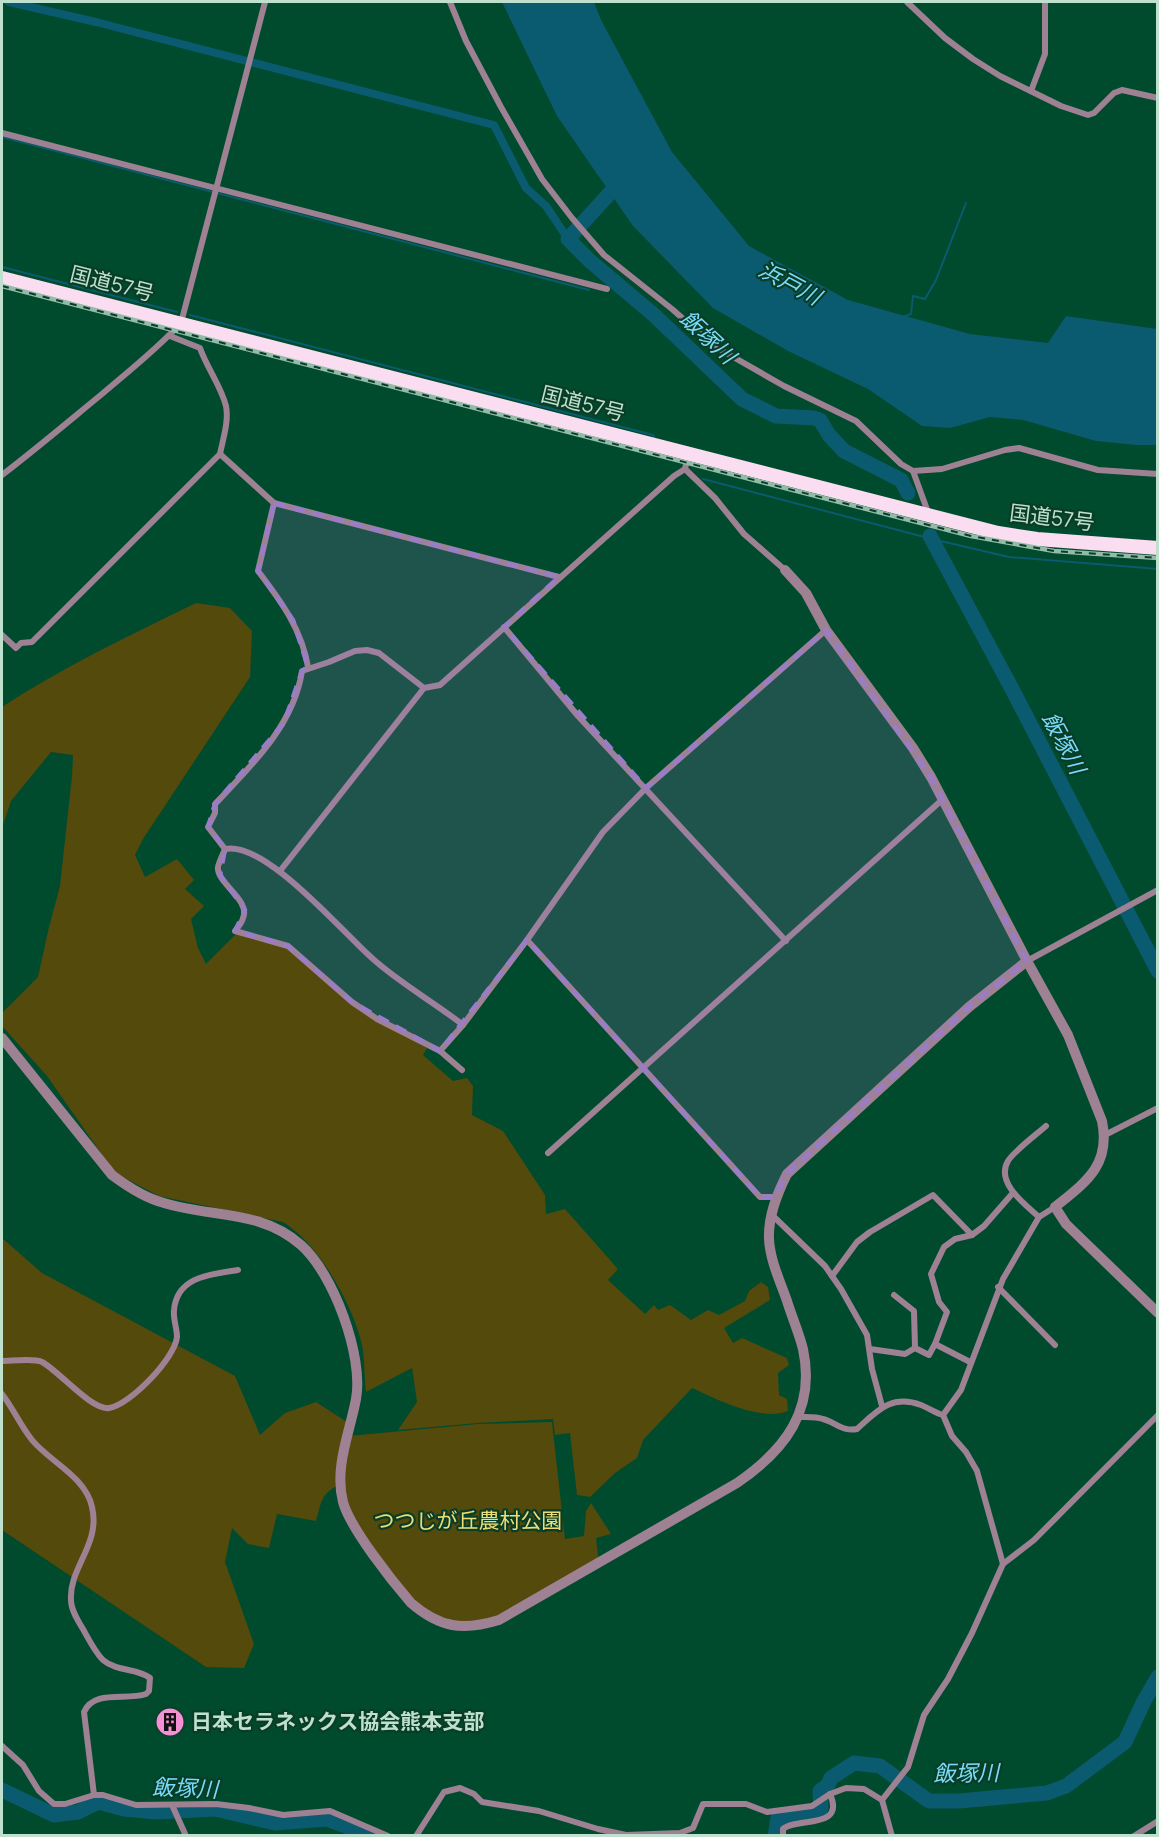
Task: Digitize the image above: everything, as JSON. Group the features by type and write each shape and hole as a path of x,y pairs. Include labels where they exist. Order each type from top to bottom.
{"highway":[{"name":"国道57号","path":"2,278 998,533 1037,539 1158,548"}],"street":[{"path":"2,475 170,336 181,323 265,2"},
{"path":"450,2 466,41 542,179 604,255 714,346 784,386 856,421 902,464 913,471 942,469 1005,450 1020,448 1098,470 1158,474"},
{"path":"907,2 945,38 973,59 1000,76 1061,106 1088,115 1094,113 1114,93 1122,90 1158,98"},
{"path":"1031,91 1045,54 1045,2"},
{"path":"2,133 608,289"},
{"path":"2,635 16,648 21,643 32,642 220,454 227,419 222,397 200,348 170,336"},
{"path":"280,871 424,688 440,685 558,577 685,469 688,453"},
{"path":"220,454 274,503 558,577"},
{"path":"685,469 715,498 744,534 785,570 806,593 826,630 913,748 944,799 1027,961 1068,1035 1095,1102 1105,1135 1104,1149 1099,1164 1081,1186 1040,1217 998,1287 961,1390 943,1415"},
{"path":"913,471 930,516"},
{"path":"274,503 258,571 293,620 305,648 308,668"},
{"path":"504,627 578,716 786,941"},
{"path":"440,1051 463,1025 527,940 603,832 646,788 826,630"},
{"path":"225,849 207,827 215,813 215,804 284,723 296,698 302,671 355,651 367,650 379,654 424,688"},
{"path":"548,1153 944,799"},
{"path":"225,849 234,847 280,871 374,960 463,1025"},
{"path":"225,849 218,869 245,910 244,917 235,931 288,946 352,1002 377,1019 440,1051 462,1070"},
{"path":"2,1038 112,1175 134,1190 162,1203 263,1221 286,1233 303,1246 319,1267 345,1320 356,1356 357,1396 341,1459 340,1485 343,1502 351,1521 401,1591 424,1614 441,1623 469,1627 499,1620 609,1557 757,1469 777,1449 798,1417 806,1376 803,1349 771,1252 769,1238 775,1197 787,1174 969,1007 1027,961 1158,890"},
{"path":"527,940 760,1197 775,1197"},
{"path":"1105,1135 1158,1108"},
{"path":"1040,1217 1012,1194 1006,1174 1007,1161 1046,1126"},
{"path":"915,1348 929,1355 947,1312 939,1302 931,1274 944,1247 955,1239 972,1235 984,1226 1012,1194"},
{"path":"832,1276 857,1242 933,1195 972,1235"},
{"path":"1055,1207 1066,1224 1158,1313"},
{"path":"772,1215 805,1246 841,1288 867,1335 872,1369 882,1406"},
{"path":"2,1361 41,1361 97,1406 105,1409 112,1408 131,1398 147,1384 174,1347 177,1337 174,1312 183,1290 197,1278 238,1270"},
{"path":"998,1287 1055,1345"},
{"path":"894,1295 914,1311 915,1348"},
{"path":"934,1344 970,1362"},
{"path":"870,1349 905,1354 915,1348"},
{"path":"2,1394 33,1442 81,1486 92,1506 91,1542 74,1581 70,1600 76,1617 91,1644 104,1660 114,1667 144,1674 150,1678 149,1691 146,1694 96,1699 86,1707 84,1712 94,1795"},
{"path":"798,1417 816,1417 852,1430 857,1429 882,1406 903,1401 921,1405 943,1415 952,1436 966,1452 977,1471 1003,1564"},
{"path":"882,1800 908,1767 924,1715 953,1670 1003,1564 1034,1540 1158,1415"},
{"path":"2,1746 23,1765 39,1791 54,1804 65,1804 94,1795 103,1795 136,1805 216,1804 283,1815 330,1811 388,1836"},
{"path":"416,1836 444,1792 460,1788 474,1794 483,1802 540,1811 597,1832 626,1835 680,1833 693,1828 703,1804 746,1804 767,1812 812,1806 830,1794 846,1788 864,1789 882,1800 892,1836"},
{"path":"783,1836 783,1829 787,1825 813,1823 823,1819 831,1812 834,1803 830,1794"},
{"path":"172,1805 186,1836"},
{"path":"1134,1836 1158,1821"}],"highlighted area":[{"path":"274,503 559,577 504,627 646,788 826,630 931,777 1027,961 969,1007 787,1174 775,1197 760,1197 527,940 440,1051 352,1002 288,946 235,931 245,910 220,875 225,849 208,827 215,804 284,723 302,671 308,667 293,620 258,571"}],"green space":[{"path":"196,603 230,608 252,631 250,677 143,839 135,855 145,877 177,859 194,880 185,889 204,906 191,919 198,948 206,964 236,934 287,948 351,1004 427,1048 423,1055 453,1081 467,1078 473,1086 472,1115 503,1131 545,1195 546,1214 565,1209 618,1269 608,1280 645,1314 654,1305 658,1310 670,1305 691,1320 708,1310 719,1315 745,1301 749,1291 761,1282 768,1287 770,1300 724,1328 733,1343 742,1338 787,1358 789,1365 778,1373 779,1395 787,1399 788,1411 765,1414 739,1408 692,1388 643,1440 637,1458 615,1473 590,1497 577,1495 570,1433 555,1435 553,1419 398,1430 417,1402 412,1368 366,1392 362,1345 351,1312 333,1277 309,1245 283,1222 159,1196 115,1173 47,1076 2,1026 2,1013 38,977 60,886 73,755 51,752 11,801 2,828 2,707 73,665"},
{"name":"つつじが丘農村公園","path":"2,1238 42,1273 235,1376 260,1435 285,1413 316,1402 350,1424 348,1436 478,1424 552,1422 565,1539 584,1536 586,1511 591,1503 611,1534 596,1538 599,1563 499,1620 469,1627 424,1614 351,1521 340,1485 325,1495 316,1521 277,1514 269,1548 248,1544 232,1528 225,1562 254,1644 244,1668 206,1667 2,1530"}],"water":[{"name":"浜戸川","path":"502,2 594,2 601,20 672,152 749,246 848,300 970,334 1048,343 1066,316 1157,329 1157,445 1096,441 1023,420 990,417 950,428 922,426 868,389 788,351 713,308 633,226 557,116"}],"waterway":[{"path":"9,2 96,22 494,125 526,188 546,206 568,239"},
{"path":"2,137 589,290"},
{"name":"飯塚川","path":"626,182 610,193 568,239 590,261 654,315 742,399 776,416 820,420 829,435 844,451 901,480 908,493"},
{"path":"903,317 911,314 913,296 925,299 936,280 966,203"},
{"path":"2,267 177,312"},
{"path":"190,315 654,437"},
{"name":"飯塚川","path":"703,479 1009,557 1158,569"},
{"name":"飯塚川","path":"930,536 1158,971"},
{"name":"飯塚川","path":"775,1836 778,1818 817,1812 821,1809 820,1791 828,1785 831,1778 854,1763 880,1766 929,1801 959,1801 1047,1793 1066,1786 1125,1742 1158,1677"},
{"name":"飯塚川","path":"2,1790 54,1815 78,1812 98,1802 124,1809 156,1812 215,1809 275,1823 327,1819 372,1836"}],"railway":[{"path":"2,286 971,536 1054,551 1158,558"}],"place":[{"name":"日本セラネックス協会熊本支部","path":"170,1722"}]}
